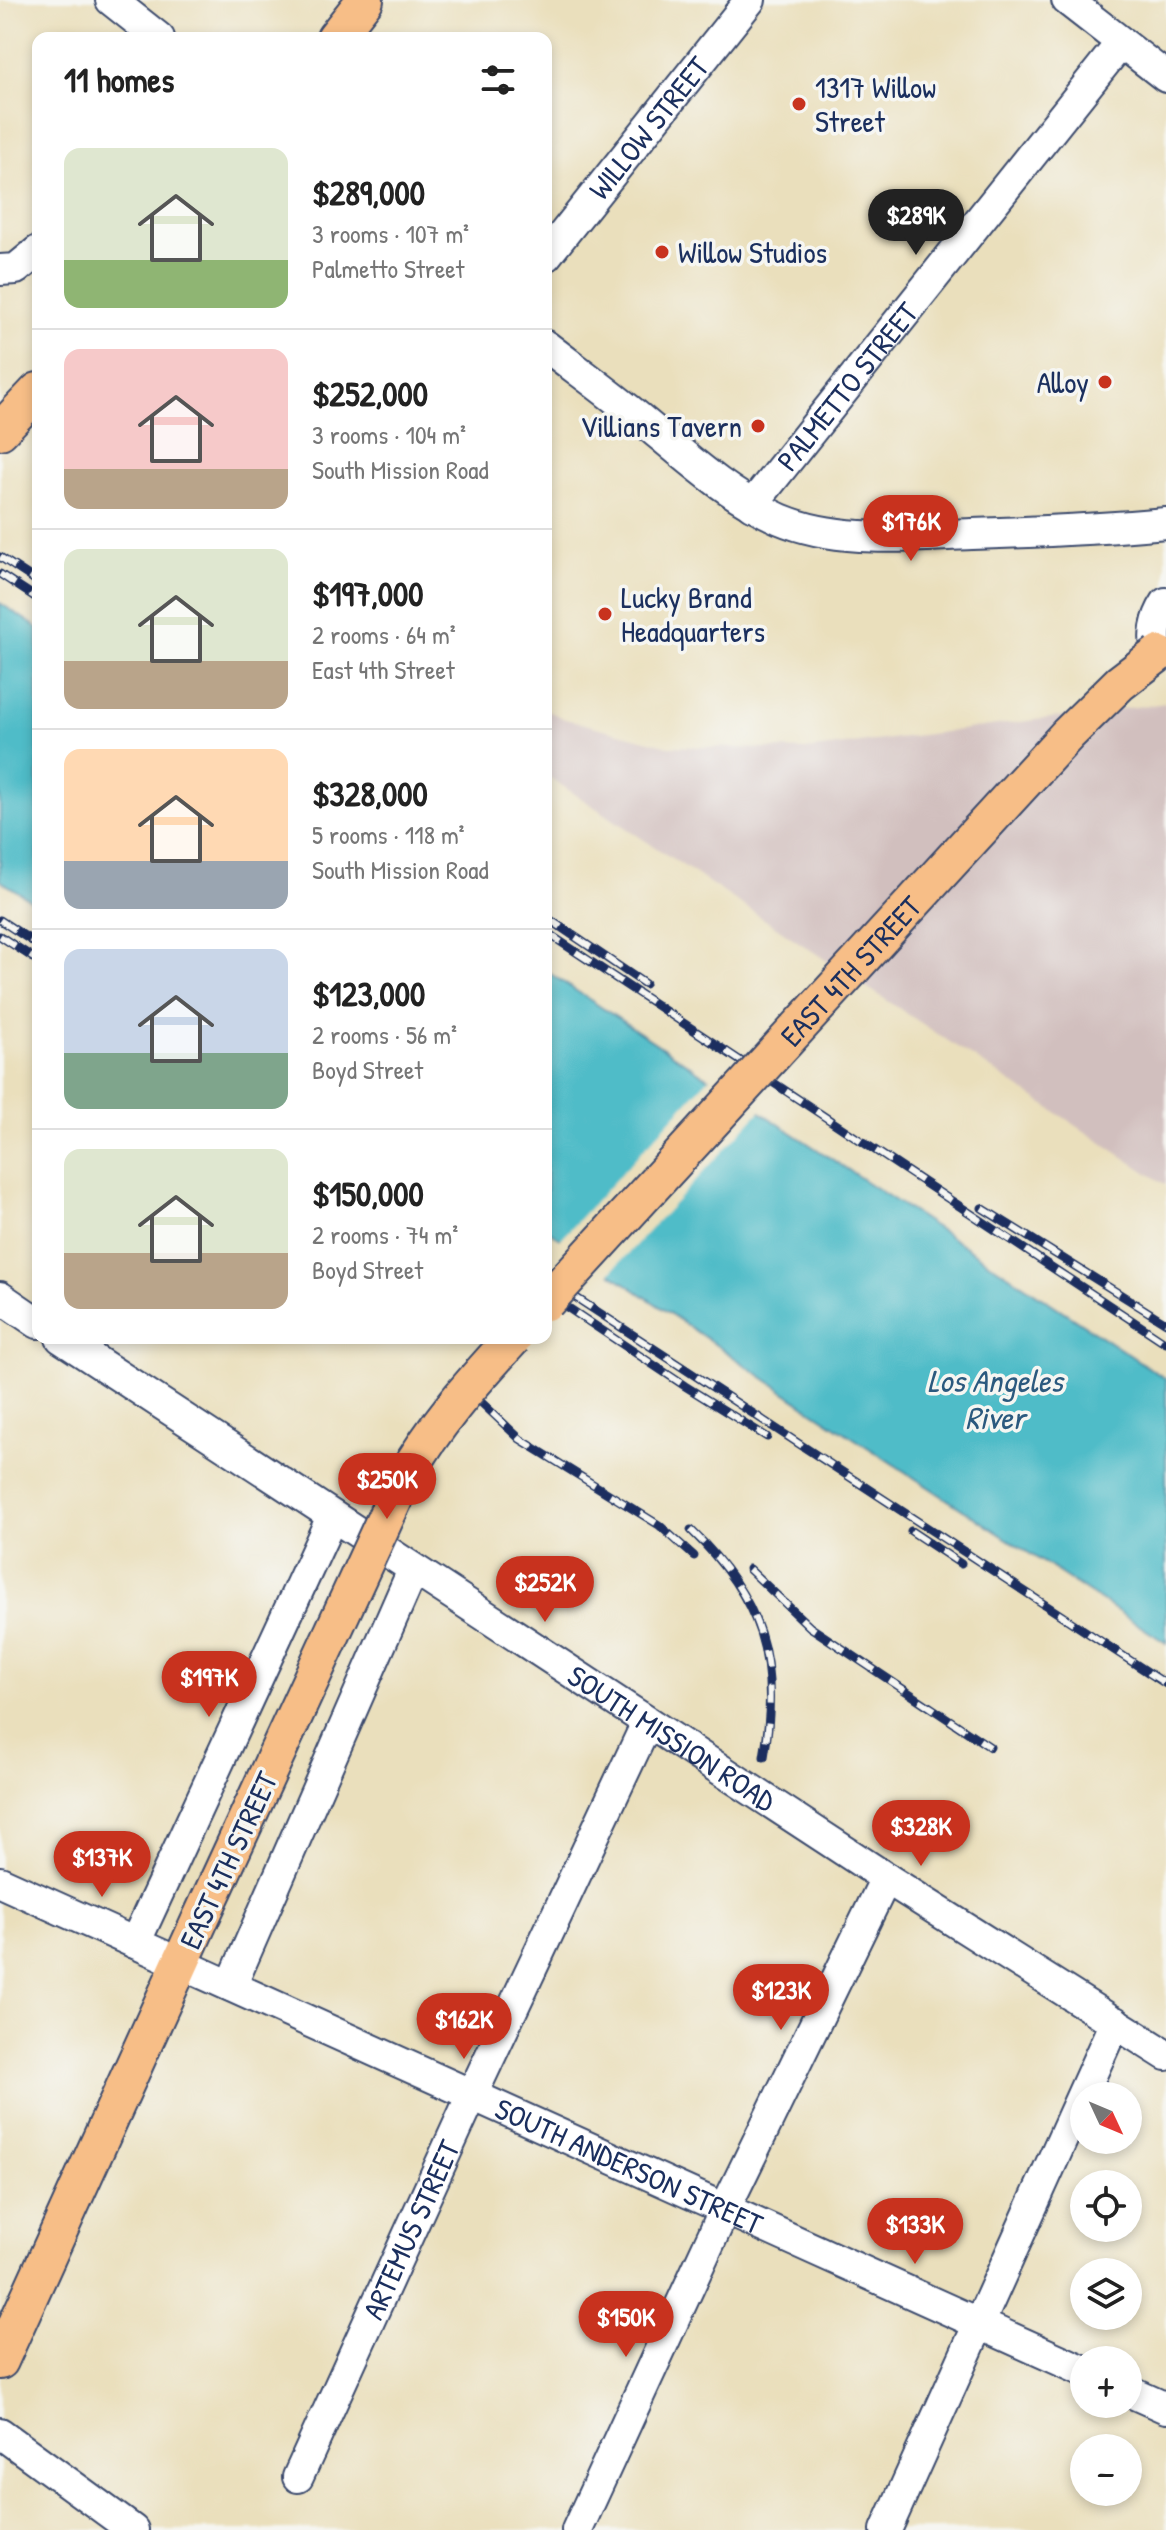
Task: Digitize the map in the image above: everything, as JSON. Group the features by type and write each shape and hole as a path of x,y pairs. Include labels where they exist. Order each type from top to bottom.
{"main road":[{"path":"340,32 365,0"},
{"path":"0,431 32,397"},
{"name":"EAST 4TH STREET","path":"552,1295 1068,734 1120,683 1162,651"},
{"name":"EAST 4TH STREET","path":"0,2361 403,1480 452,1404 507,1344"}],"street":[{"path":"111,0 151,32"},
{"name":"WILLOW STREET","path":"552,248 750,0"},
{"path":"1067,0 1166,77"},
{"name":"PALMETTO STREET","path":"752,505 1121,43"},
{"path":"0,270 16,269 32,256"},
{"path":"552,351 713,480 752,505 804,528 855,535 1079,531 1166,523"},
{"path":"1162,651 1154,643 1166,603"},
{"path":"0,1297 32,1319"},
{"name":"SOUTH MISSION ROAD","path":"70,1344 647,1723 1166,2055"},
{"name":"EAST 4TH STREET","path":"135,1943 332,1517"},
{"name":"EAST 4TH STREET","path":"231,1986 413,1570"},
{"name":"ARTEMUS STREET","path":"298,2477 472,2095 647,1723"},
{"path":"577,2530 724,2211 886,1878"},
{"name":"SOUTH ANDERSON STREET","path":"0,1882 1070,2365"},
{"path":"886,2530 1115,2022"},
{"path":"1142,2397 1166,2408"},
{"path":"0,2433 133,2530"}],"shaded area":[{"path":"1166,703 1166,1185 552,779 552,713 669,746 806,750"}],"water":[{"path":"0,603 32,624 32,901 0,880"},
{"name":"Los Angeles River","path":"552,975 1166,1379 1166,1643 817,1414 552,1233"}],"pier":[{"path":"711,1076 762,1109 607,1276 558,1242"}],"railway":[{"path":"0,557 32,578"},
{"path":"0,574 32,595"},
{"path":"0,920 32,941"},
{"path":"552,921 645,984"},
{"path":"0,936 32,957"},
{"path":"552,936 1166,1343"},
{"path":"982,1208 1166,1323"},
{"path":"552,1282 1166,1684"},
{"path":"552,1297 767,1437"},
{"path":"466,1388 520,1439 659,1525 694,1556"},
{"path":"691,1530 734,1581 760,1633 770,1690 764,1757"},
{"path":"911,1531 961,1564"},
{"path":"749,1569 810,1627 990,1747"}],"place":[{"name":"1317 Willow Street","path":"799,104"},
{"name":"Willow Studios","path":"662,252"},
{"name":"Alloy","path":"1105,382"},
{"name":"Villians Tavern","path":"758,426"},
{"name":"Lucky Brand Headquarters","path":"605,614"}]}
